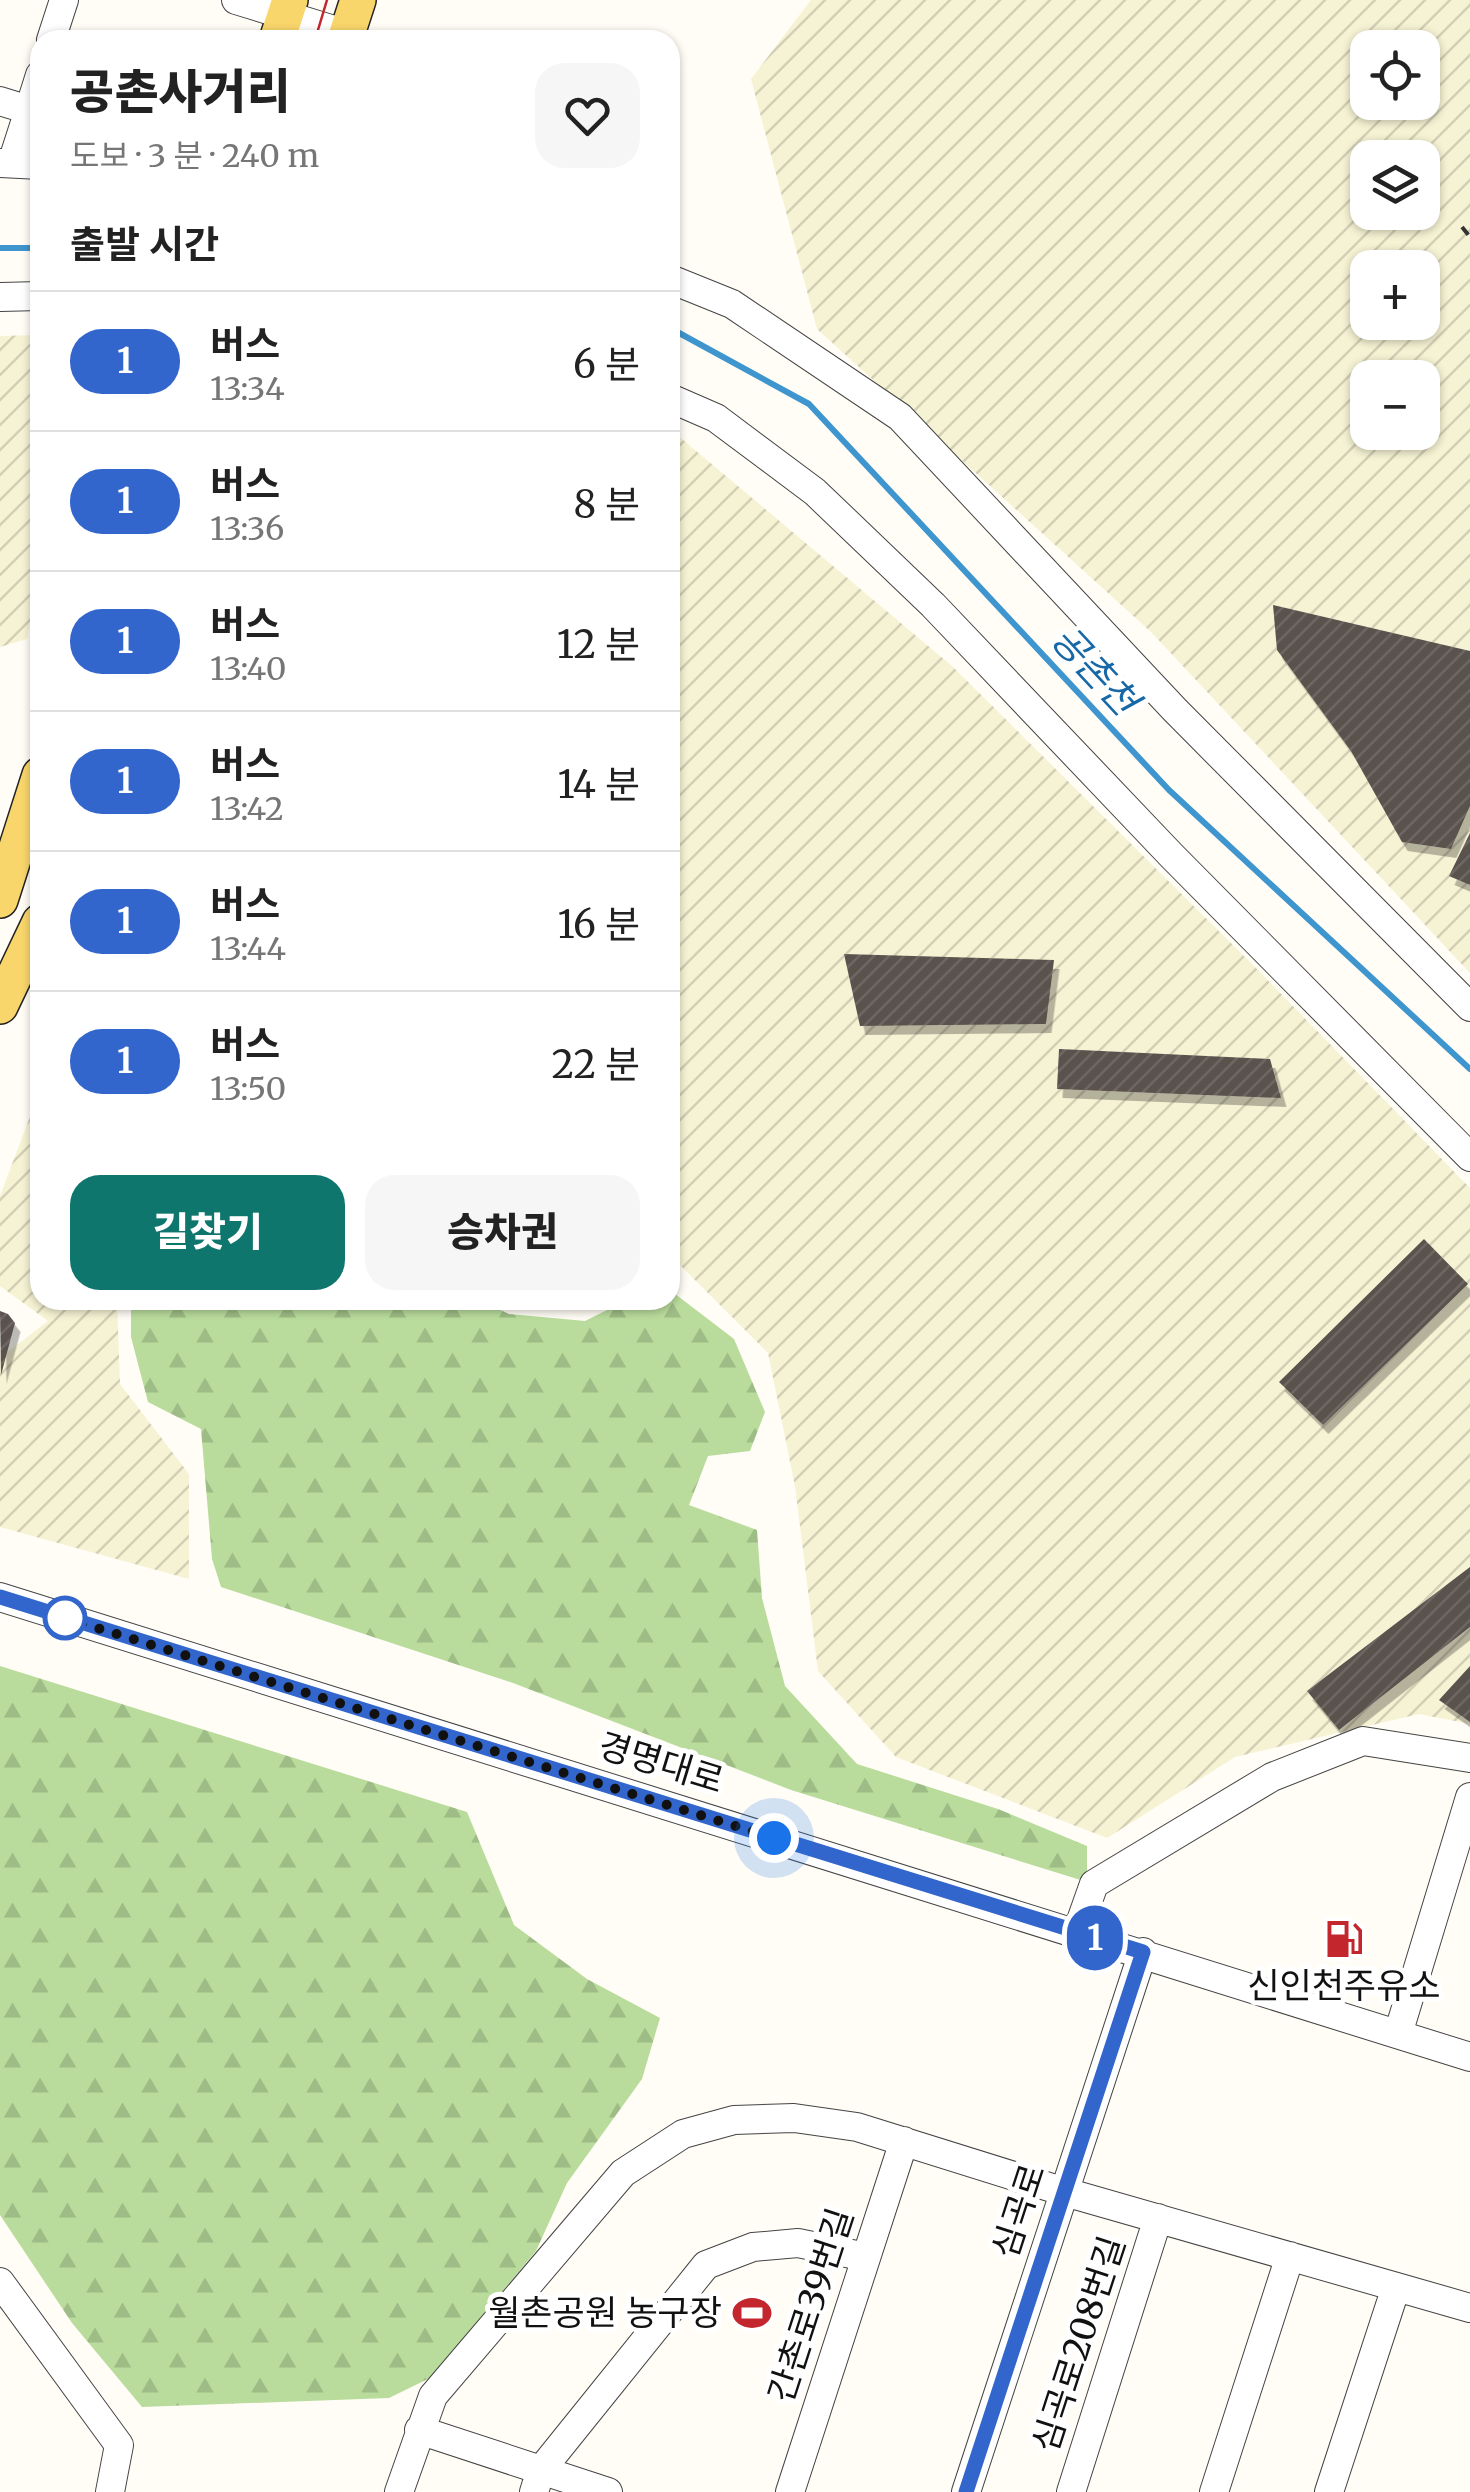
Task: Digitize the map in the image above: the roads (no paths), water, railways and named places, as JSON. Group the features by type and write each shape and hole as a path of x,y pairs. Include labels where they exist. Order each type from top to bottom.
{"main road":[{"path":"337,28 358,0"},
{"path":"0,900 30,806"},
{"path":"0,1006 30,943"},
{"path":"0,1032 30,981"}],"street":[{"path":"54,30 64,0"},
{"path":"236,0 284,18 337,28"},
{"path":"0,101 29,110"},
{"path":"17,164 30,107"},
{"path":"680,283 732,304 900,417 1175,710 1470,1007"},
{"path":"0,297 30,296"},
{"path":"680,402 716,418 814,492 933,605 1172,855 1470,1156"},
{"name":"경명대로","path":"0,1597 1470,2057"},
{"path":"1077,1932 1094,1884 1272,1777 1363,1741 1470,1758"},
{"path":"1398,2034 1470,1797"},
{"name":"심곡로","path":"966,2492 1143,1952"},
{"name":"심곡로208번길","path":"398,2492 433,2396 624,2173 683,2134 734,2120 794,2118 857,2127 1065,2192 1470,2308"},
{"name":"간촌로39번길","path":"790,2492 904,2141"},
{"name":"심곡로208번길","path":"1071,2492 1158,2218"},
{"path":"537,2481 706,2265 753,2247 798,2243 866,2257"},
{"path":"1214,2492 1290,2256"},
{"path":"0,2282 119,2444 110,2492"},
{"path":"1329,2492 1396,2287"},
{"path":"419,2430 537,2481 608,2492"}],"waterway":[{"name":"공촌천","path":"0,248 30,248"},
{"name":"공촌천","path":"680,333 809,404 1169,790 1470,1069"}],"tram line":[{"path":"318,30 327,0"}],"place":[{"name":"신인천주유소","path":"1344,1939"},
{"name":"월촌공원 농구장","path":"752,2313"}]}
